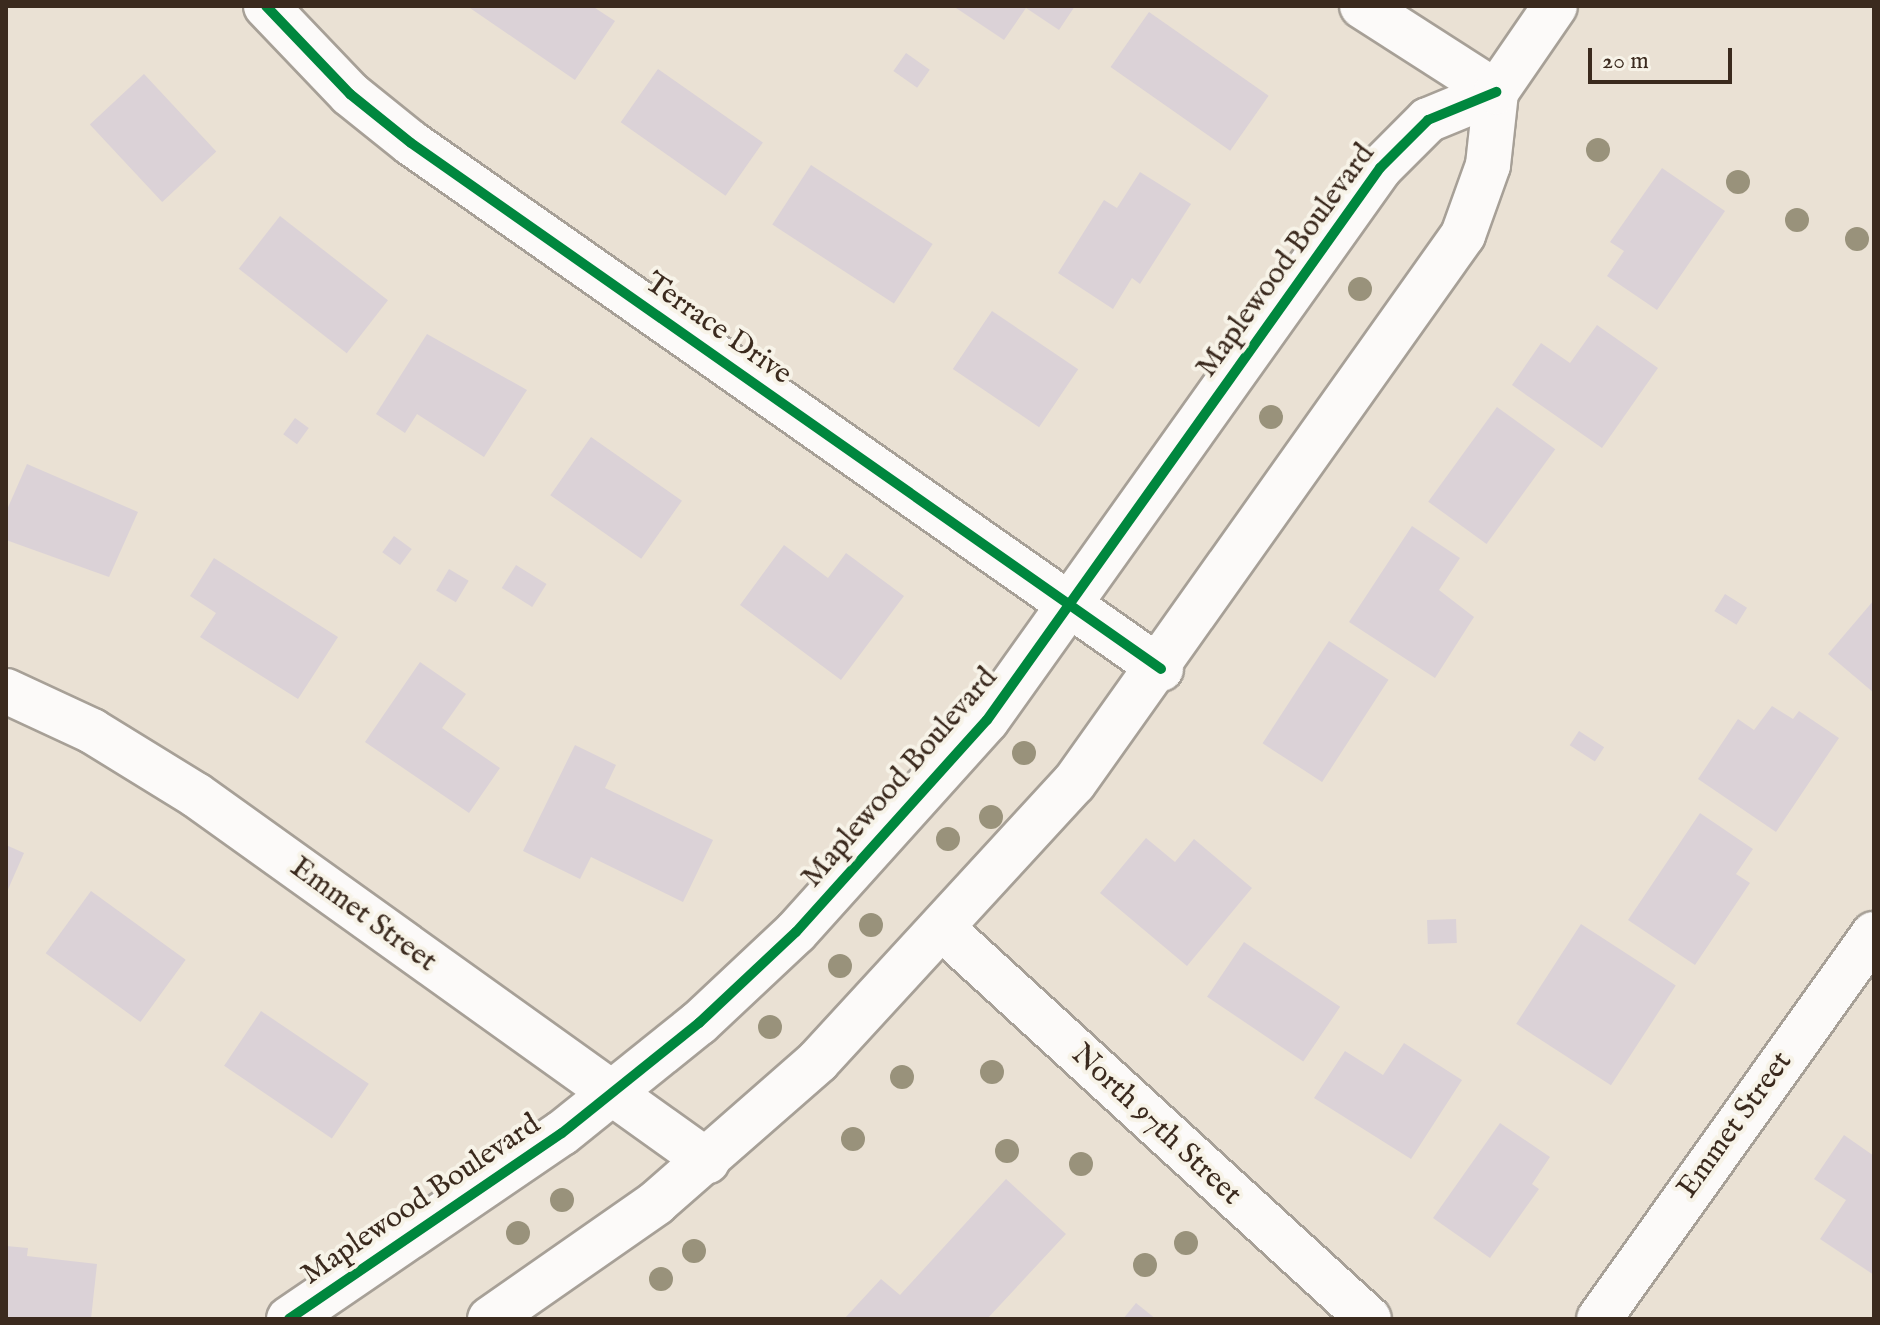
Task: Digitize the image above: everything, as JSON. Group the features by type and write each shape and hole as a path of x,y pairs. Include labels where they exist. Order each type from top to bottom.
{"street":[{"name":"Terrace Drive","path":"266,6 350,94 411,143 1161,669"},
{"path":"1362,6 1496,92"},
{"path":"490,1319 707,1161 818,1061 944,930 1074,783 1161,669 1463,235 1488,165 1496,92 1555,6"},
{"name":"Maplewood Boulevard","path":"289,1319 613,1094 757,970 880,845 965,748 1071,605 1380,168 1428,120 1496,92"},
{"name":"Emmet Street","path":"6,691 92,731 196,795 707,1161"},
{"name":"North 97th Street","path":"944,930 1369,1319"},
{"name":"Emmet Street","path":"1599,1319 1859,987 1874,934"}],"building":[{"path":"467,6 592,6 615,21 575,80"},
{"path":"953,6 1075,6 1059,30 1026,8 1004,40"},
{"path":"1149,12 1269,96 1230,151 1111,67"},
{"path":"906,53 930,70 917,88 893,71"},
{"path":"658,69 763,142 726,196 621,122"},
{"path":"144,74 216,152 162,202 90,124"},
{"path":"811,165 933,244 894,304 772,225"},
{"path":"1662,168 1725,211 1657,310 1607,276 1624,251 1610,242"},
{"path":"1140,172 1191,204 1140,284 1132,278 1113,309 1058,273 1104,200 1117,208"},
{"path":"280,216 388,300 347,353 239,269"},
{"path":"992,311 1078,369 1039,427 953,369"},
{"path":"1597,325 1658,368 1602,448 1512,385 1541,343 1570,363"},
{"path":"427,334 527,390 484,457 417,414 405,433 376,414"},
{"path":"1497,407 1555,449 1486,544 1428,502"},
{"path":"295,418 309,428 297,444 283,434"},
{"path":"591,437 682,501 641,559 550,495"},
{"path":"27,464 138,512 109,577 6,540 6,512"},
{"path":"1412,526 1460,558 1439,590 1474,617 1435,678 1349,622"},
{"path":"394,536 412,549 400,565 382,552"},
{"path":"784,545 828,578 846,553 904,596 841,680 740,605"},
{"path":"214,558 338,637 298,699 200,637 216,613 190,596"},
{"path":"516,565 547,584 532,607 502,588"},
{"path":"449,569 469,581 456,602 436,590"},
{"path":"1725,594 1747,608 1736,625 1714,611"},
{"path":"1874,600 1874,693 1828,654"},
{"path":"1329,641 1389,680 1322,782 1263,743"},
{"path":"420,662 466,694 442,728 500,768 469,813 365,742"},
{"path":"1772,706 1793,719 1799,711 1839,738 1776,832 1698,779 1738,719 1754,730"},
{"path":"1579,731 1604,747 1595,762 1570,745"},
{"path":"575,745 616,765 605,788 713,840 683,902 591,857 580,879 523,851"},
{"path":"1700,813 1753,849 1736,874 1750,883 1695,965 1628,920"},
{"path":"1146,838 1175,862 1194,839 1252,888 1187,966 1100,893"},
{"path":"6,845 24,853 6,894"},
{"path":"91,891 186,960 140,1022 46,953"},
{"path":"1456,919 1457,943 1428,944 1427,920"},
{"path":"1581,924 1676,986 1611,1085 1516,1024"},
{"path":"1244,942 1340,1007 1303,1062 1207,997"},
{"path":"261,1011 369,1084 332,1138 224,1066"},
{"path":"1404,1043 1462,1080 1411,1159 1314,1098 1345,1051 1383,1075"},
{"path":"1500,1123 1550,1157 1532,1184 1539,1189 1490,1258 1433,1218"},
{"path":"1844,1135 1874,1156 1874,1275 1820,1239 1846,1200 1814,1179"},
{"path":"1006,1179 1066,1234 987,1319 844,1319 881,1279 900,1295"},
{"path":"6,1246 28,1248 27,1256 97,1264 91,1319 6,1319"},
{"path":"1136,1303 1156,1319 1123,1319"}],"cycle path":[{"path":"266,6 350,94 411,143 1161,669"},
{"path":"289,1319 562,1133 699,1023 796,932 987,720 1380,168 1428,120 1496,92"}]}
